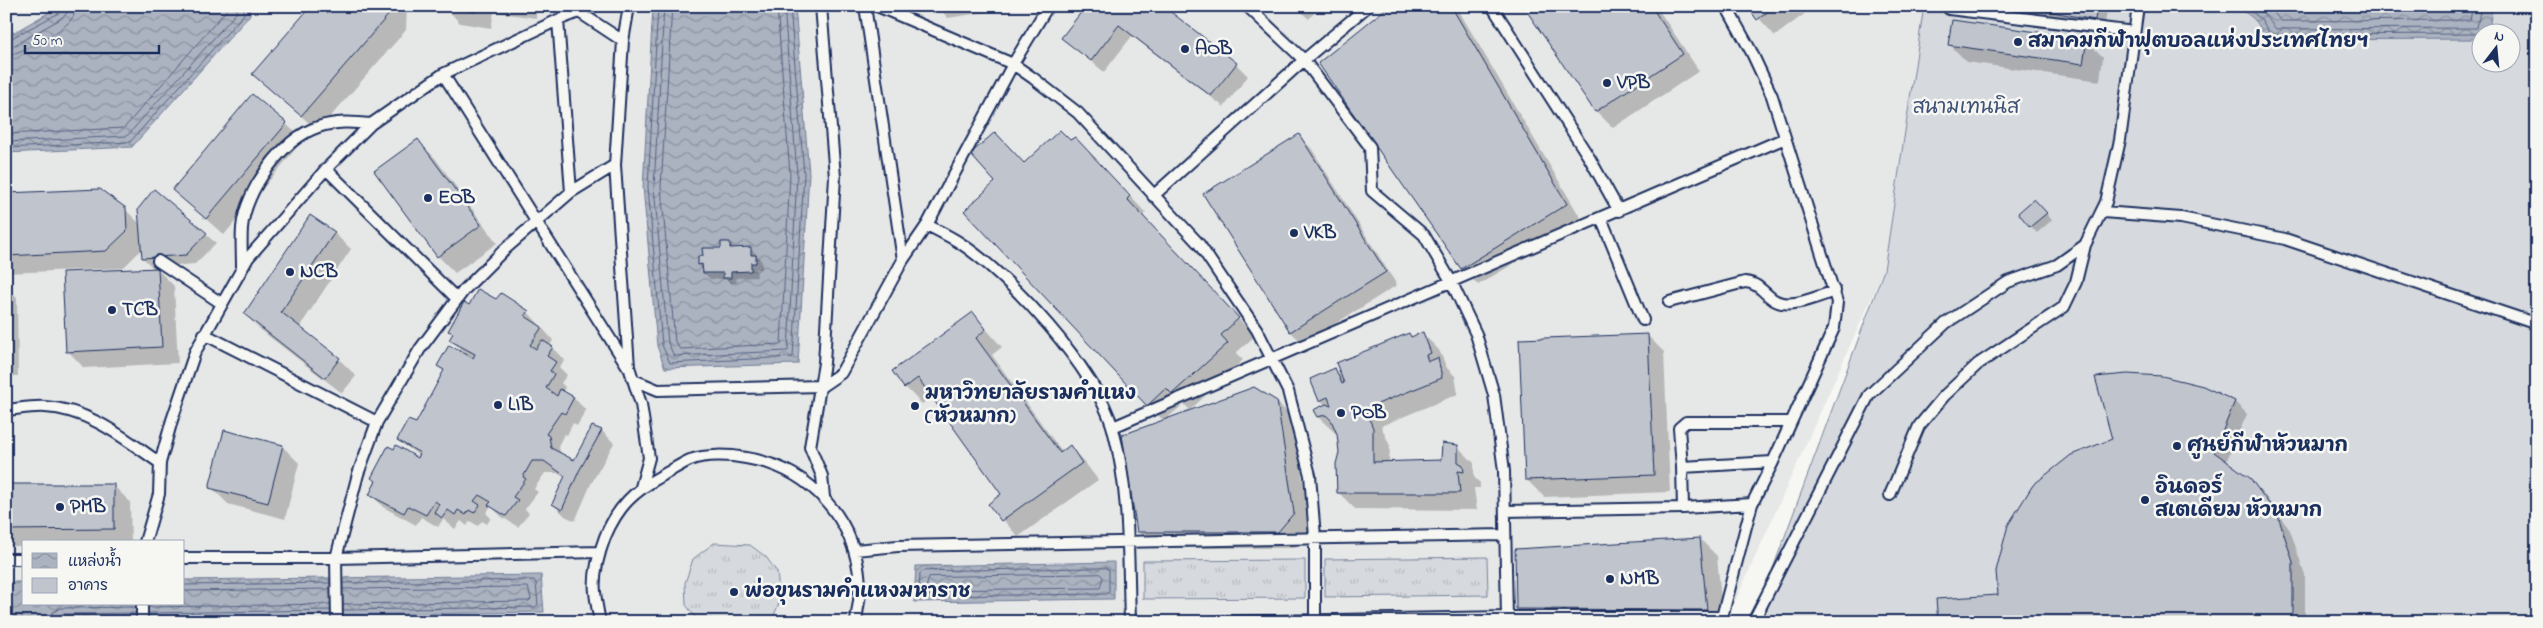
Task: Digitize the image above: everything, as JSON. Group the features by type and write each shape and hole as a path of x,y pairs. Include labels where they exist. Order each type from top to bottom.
{"lane":[{"path":"146,540 159,494 160,463 174,412 204,334 248,258 326,169 371,124 443,74 580,9 594,6"},
{"path":"628,367 615,165 623,42 629,6"},
{"path":"821,6 835,177 822,386 810,447 822,476 824,497"},
{"path":"865,6 903,260"},
{"path":"877,6 1013,64 1078,113 1199,244 1257,330 1288,391 1310,474 1315,537 1315,620"},
{"path":"634,380 658,390 822,386 841,373 903,260 927,225 1013,64 1048,6"},
{"path":"1247,6 1304,60 1370,148 1372,191 1424,236 1451,280 1476,334 1494,395 1504,471 1507,617"},
{"path":"1153,196 1304,60 1368,6"},
{"path":"1492,6 1590,159 1619,211"},
{"path":"1214,622 1507,617 1722,618 1752,504 1834,328 1837,302 1772,96 1751,51 1726,6"},
{"path":"1890,495 1919,426 1944,396 1978,364 2064,307 2076,282 2085,245 2103,212 2120,140 2138,6"},
{"path":"580,9 623,42"},
{"path":"1949,9 2134,32"},
{"path":"558,20 571,192"},
{"path":"443,74 628,367 641,404 649,458 641,487"},
{"path":"242,268 242,227 248,201 266,168 288,145 316,127 342,121 371,124"},
{"path":"1113,428 1451,280 1619,211 1784,138"},
{"path":"337,622 336,558 358,474 377,422 420,349 457,298 504,250 571,192 615,165"},
{"path":"326,169 457,298"},
{"path":"2103,212 2181,218 2285,239 2537,324"},
{"path":"1602,218 1643,320"},
{"path":"927,225 957,241 985,262 1042,318 1088,376 1113,428 1122,474 1129,543 1130,622"},
{"path":"1753,622 1870,395 1946,323 2008,282 2057,265 2085,245"},
{"path":"158,261 221,303"},
{"path":"1669,302 1745,282 1755,283 1772,299 1784,303 1793,303 1835,291"},
{"path":"204,334 377,422"},
{"path":"6,410 45,407 70,411 105,425 160,463"},
{"path":"1684,508 1679,432 1683,423 1791,422"},
{"path":"600,622 594,590 599,552 612,522 631,496 641,487 691,460 729,455 766,461 800,477 824,497 842,521 855,550 860,586 857,622"},
{"path":"1682,467 1773,462"},
{"path":"1505,512 1684,508 1752,504"},
{"path":"855,550 898,546 1505,535"},
{"path":"185,558 336,558 599,552"},
{"path":"6,559 22,559"},
{"path":"142,606 142,622"}],"shaded area":[{"name":"มหาวิทยาลัยรามคำแหง (หัวหมาก)","path":"6,6 1924,6 1884,270 1726,622 6,622"}],"green space":[{"name":"ศูนย์กีฬาหัวหมาก","path":"1924,6 2537,6 2537,622 1753,622 1884,270"},
{"path":"714,543 750,545 766,557 777,572 780,601 771,622 699,622 686,605 685,583 693,559"},
{"path":"1487,557 1488,595 1325,597 1325,559"},
{"path":"1305,560 1305,598 1143,599 1143,561"}],"water":[{"path":"60,6 249,6 250,15 132,147 6,153 6,37"},
{"path":"653,6 795,6 809,173 798,364 665,368 657,346 643,187"},
{"path":"2232,6 2492,6 2490,22 2470,22 2470,39 2264,40 2257,23 2244,12"},
{"path":"1114,562 1114,599 914,602 916,566"},
{"path":"541,575 544,612 6,620 6,582 22,582 22,606 185,606 185,580"}],"building":[{"path":"311,6 390,6 390,13 301,116 252,74"},
{"path":"442,6 476,6 475,12"},
{"name":"AOB","path":"1086,6 1163,6 1237,63 1211,96 1119,25 1091,61 1061,38"},
{"path":"1389,6 1451,6 1567,204 1461,269 1318,63"},
{"name":"VPB","path":"1538,6 1651,6 1683,54 1595,112 1528,13"},
{"path":"1747,6 1775,6 1757,20"},
{"path":"2021,6 2097,6 2095,20"},
{"name":"สมาคมกีฬาฟุตบอลแห่งประเทศไทยฯ","path":"1952,20 2087,39 2083,64 1948,45"},
{"path":"252,94 287,123 206,219 172,190"},
{"path":"1060,130 1070,140 1075,137 1130,196 1127,199 1239,318 1221,335 1228,343 1172,394 1166,388 1147,406 964,211 995,182 970,154 995,132 1024,163"},
{"name":"VKB","path":"1299,134 1386,272 1290,332 1203,194"},
{"name":"EOB","path":"418,139 481,225 437,257 374,171"},
{"path":"100,189 126,208 127,231 106,251 6,256 6,193"},
{"path":"154,189 207,233 186,255 142,258 138,209"},
{"path":"2034,199 2047,213 2030,227 2018,213"},
{"name":"NCB","path":"310,215 335,232 281,312 340,358 325,378 244,314"},
{"path":"721,242 730,242 730,248 751,247 751,255 756,255 756,263 751,263 751,271 731,272 731,278 723,278 723,273 703,273 702,264 698,265 698,256 703,256 702,248 721,248"},
{"name":"TCB","path":"158,268 162,347 66,352 62,272"},
{"name":"LIB","path":"478,289 496,299 501,293 529,311 525,316 542,327 530,345 536,349 542,340 553,347 547,356 556,362 550,371 554,374 546,388 557,396 560,389 574,397 565,414 561,412 546,434 549,436 551,448 574,460 592,426 602,430 579,471 562,510 552,504 565,476 544,461 532,461 523,477 526,479 513,497 518,500 506,516 488,505 491,502 479,495 474,501 480,505 474,513 469,510 466,515 458,510 455,515 448,510 442,518 434,512 439,504 435,501 426,515 408,506 404,513 369,495 376,481 371,478 388,446 394,449 396,445 418,458 420,453 397,440 408,420 416,423 444,370 437,366 449,345 473,358 475,354 449,340 453,333 448,331 464,302 469,305"},
{"path":"973,312 986,329 976,338 1060,453 1070,445 1082,463 1001,521 988,504 1001,494 918,378 904,388 892,371"},
{"name":"POB","path":"1423,332 1431,353 1426,355 1428,361 1438,358 1442,378 1365,409 1373,428 1373,462 1441,460 1442,443 1458,445 1458,462 1463,465 1464,472 1458,471 1460,493 1337,493 1336,464 1339,452 1337,434 1331,420 1326,415 1317,417 1313,410 1326,404 1331,406 1328,397 1319,401 1310,379 1335,368 1342,384 1344,383 1336,363 1409,333 1411,337"},
{"path":"1648,334 1654,475 1525,480 1519,339"},
{"name":"อินดอร์ สเตเดียม หัวหมาก","path":"2127,374 2162,376 2203,386 2235,401 2214,452 2250,478 2278,516 2293,562 2293,612 2289,622 1938,622 1936,599 1998,595 1996,571 2008,525 2033,485 2071,455 2112,439 2095,377"},
{"path":"1254,387 1277,401 1294,513 1278,532 1137,532 1122,435"},
{"path":"224,430 283,445 268,503 209,488"},
{"name":"PMB","path":"6,484 114,484 114,529 6,530"},
{"name":"NMB","path":"1700,538 1707,610 1516,609 1515,549"}],"place":[{"name":"สมาคมกีฬาฟุตบอลแห่งประเทศไทยฯ","path":"2018,42"},
{"name":"AOB","path":"1185,49"},
{"name":"VPB","path":"1607,83"},
{"name":"EOB","path":"428,198"},
{"name":"VKB","path":"1294,233"},
{"name":"NCB","path":"290,272"},
{"name":"TCB","path":"112,310"},
{"name":"LIB","path":"498,405"},
{"name":"มหาวิทยาลัยรามคำแหง (หัวหมาก)","path":"915,406"},
{"name":"POB","path":"1341,413"},
{"name":"ศูนย์กีฬาหัวหมาก","path":"2177,446"},
{"name":"อินดอร์ สเตเดียม หัวหมาก","path":"2145,500"},
{"name":"PMB","path":"60,507"},
{"name":"NMB","path":"1610,579"},
{"name":"พ่อขุนรามคำแหงมหาราช","path":"734,592"}],"park label":[{"name":"สนามเทนนิส","path":"1966,108"}]}
